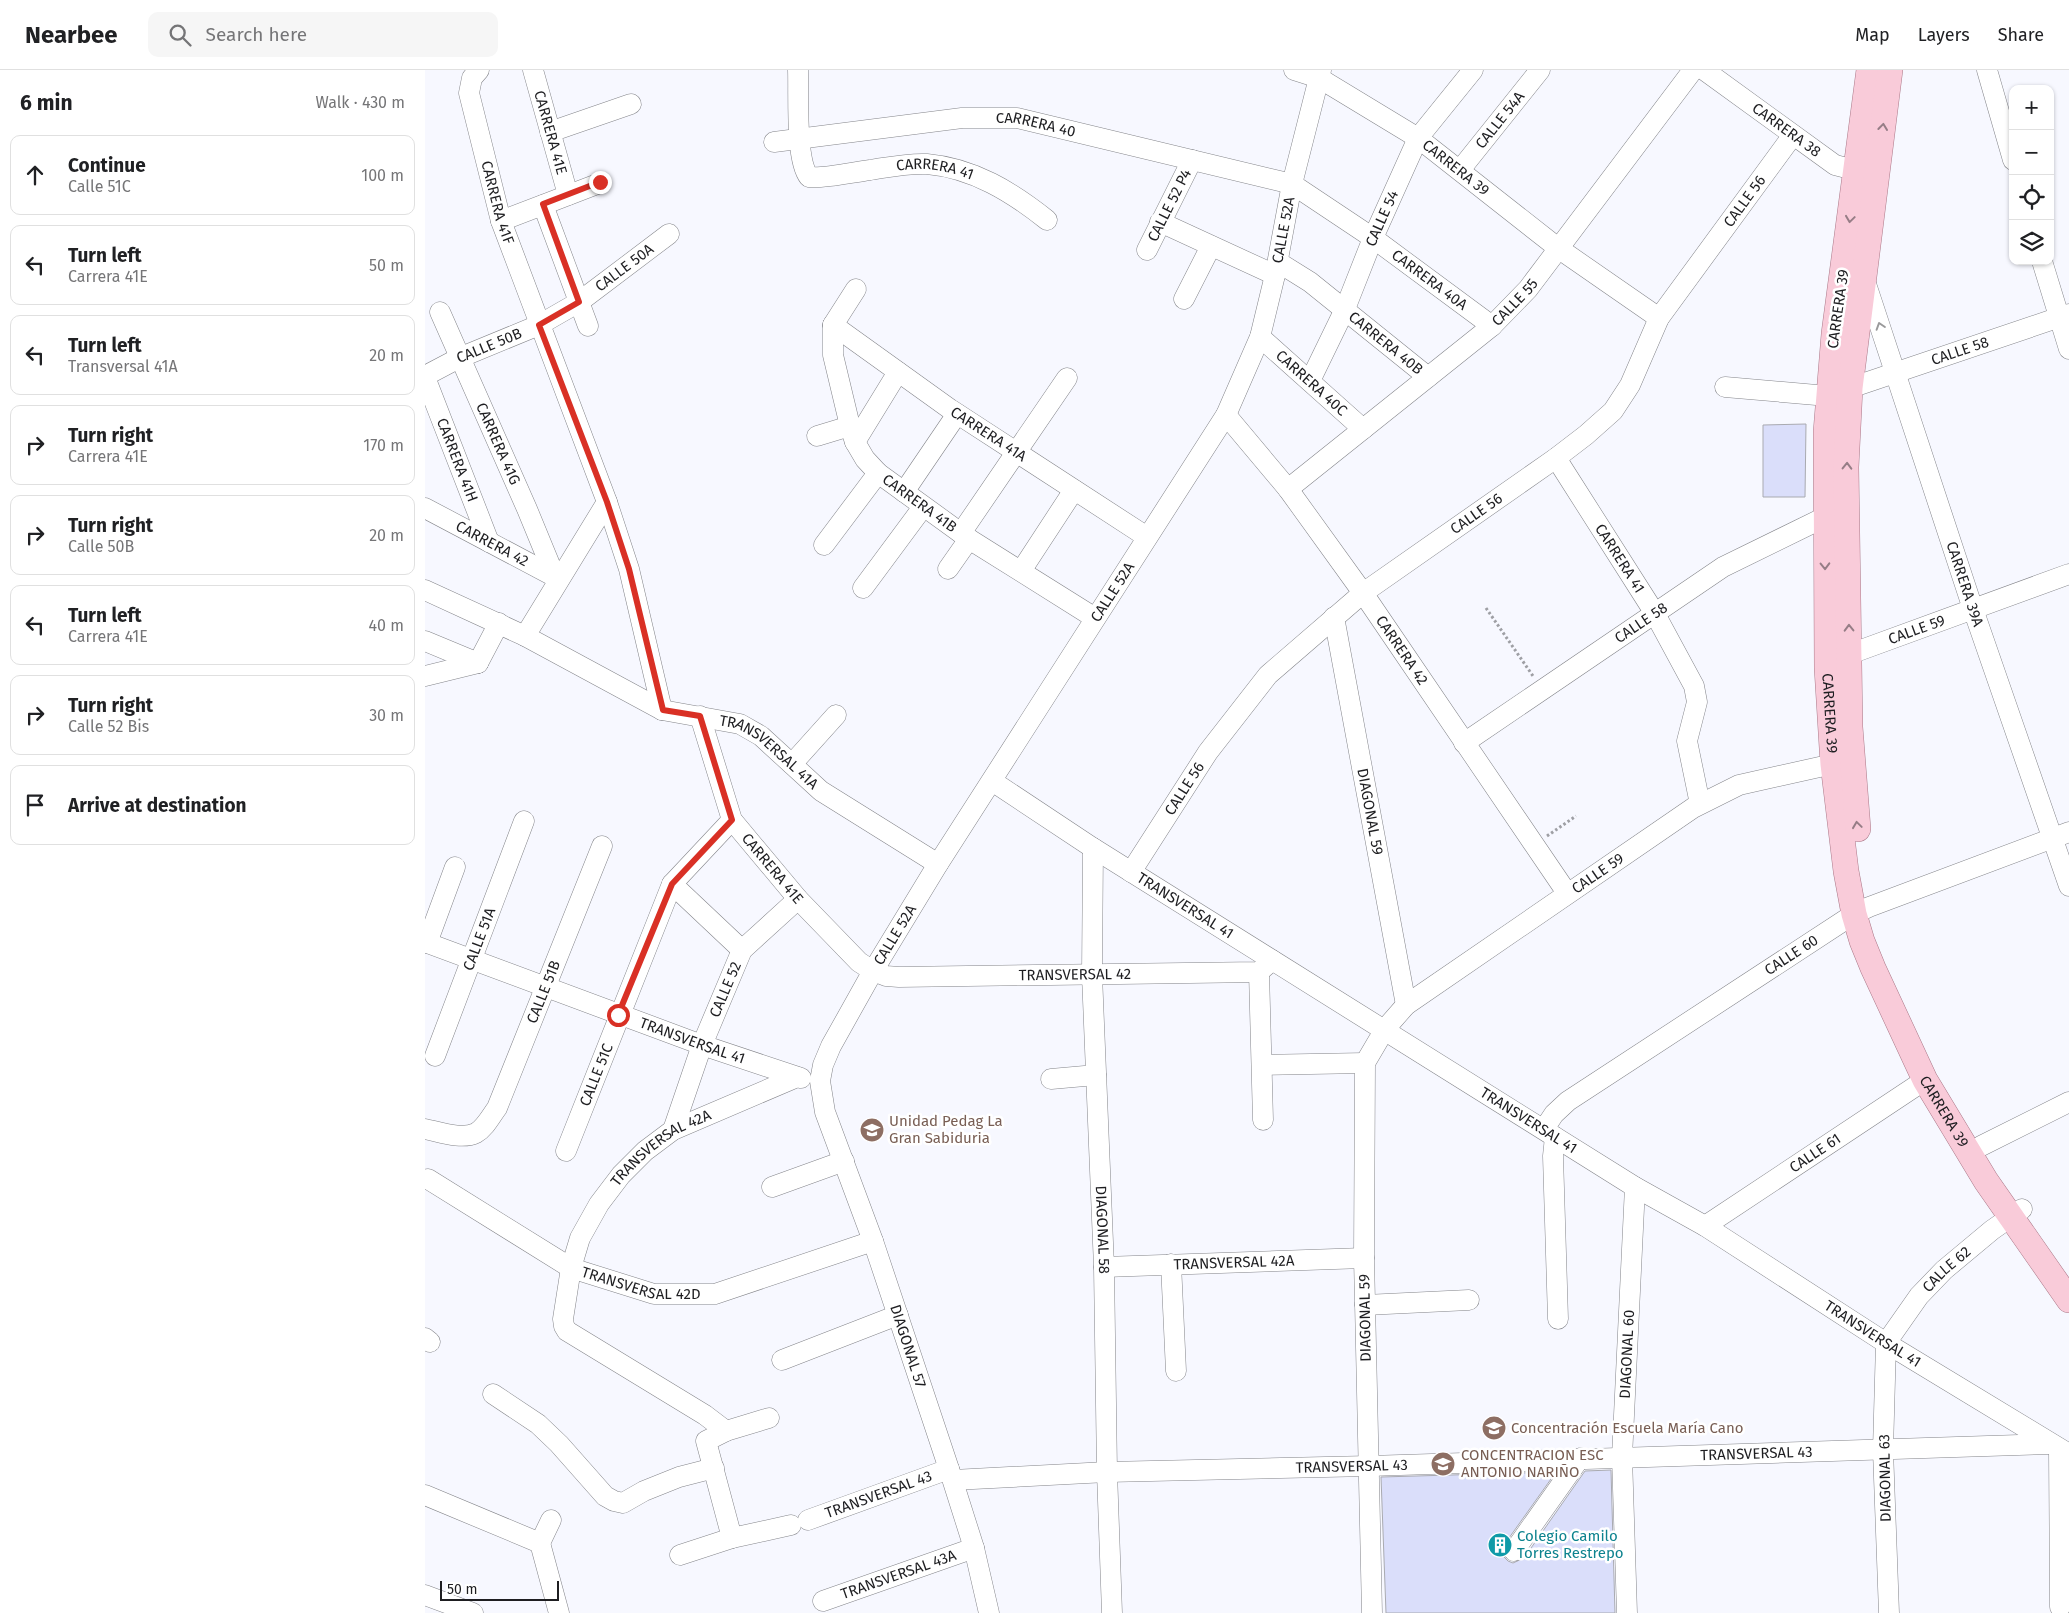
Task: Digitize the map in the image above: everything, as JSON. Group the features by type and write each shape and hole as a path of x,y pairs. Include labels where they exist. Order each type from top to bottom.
{"main road":[{"name":"CARRERA 39","path":"1869,70 1864,279 1839,392 1825,517 1827,668 1833,764 1846,871 1861,911 1873,968 1925,1080 2016,1213 2069,1300"},
{"name":"CARRERA 39","path":"1890,70 1834,334 1847,467 1850,727 1861,911 1877,936 1939,1071 2016,1213 2069,1275"}],"street":[{"name":"CARRERA 41E","path":"533,70 568,195"},
{"path":"798,70 799,140"},
{"path":"1294,70 1320,74"},
{"name":"CALLE 54","path":"1310,380 1345,309 1373,238 1418,138 1473,70"},
{"name":"CALLE 54A","path":"1460,170 1540,70"},
{"name":"CALLE 55","path":"1288,489 1491,326 1529,289 1693,70"},
{"name":"CARRERA 38","path":"1704,70 1835,165 1867,173"},
{"path":"1987,70 2009,146"},
{"name":"CARRERA 41F","path":"475,74 469,93 501,221 539,325"},
{"name":"CARRERA 39","path":"1320,74 1418,138 1558,248 1659,318"},
{"name":"CALLE 52A","path":"821,1081 823,1065 831,1046 873,971 1095,618 1226,415 1260,337 1276,269 1292,184 1320,74"},
{"path":"550,132 631,104"},
{"name":"CARRERA 40","path":"774,142 962,118 1017,118 1292,184"},
{"name":"CALLE 56","path":"1131,872 1208,752 1268,675 1363,593 1556,458 1586,436 1613,411 1629,385 1659,318 1793,135"},
{"name":"CARRERA 41","path":"799,140 805,170 811,178 908,164 927,164 958,170 982,178 1029,205 1047,220"},
{"name":"CALLE 52 P4","path":"1147,250 1192,160"},
{"path":"501,221 600,182"},
{"name":"CARRERA 40A","path":"1292,184 1373,238 1491,326"},
{"path":"543,204 588,326"},
{"path":"1160,222 1211,246 1276,269"},
{"name":"CALLE 50A","path":"579,302 669,234"},
{"path":"1183,298 1211,246"},
{"path":"2044,265 2064,316 2069,349"},
{"name":"CARRERA 40B","path":"1276,269 1310,282 1427,378"},
{"name":"CARRERA 39A","path":"1864,279 1973,609 2060,834 2069,886"},
{"path":"833,325 855,289"},
{"name":"CALLE 50B","path":"425,376 459,358 539,325 579,302"},
{"name":"CARRERA 41G","path":"439,312 557,578"},
{"name":"CALLE 58","path":"1839,392 2064,316"},
{"path":"539,325 607,502 629,569 663,710"},
{"name":"CARRERA 41A","path":"833,325 957,414 1147,538"},
{"name":"CARRERA 41B","path":"833,325 833,355 852,434 865,459 878,473 923,507 965,536 1095,618"},
{"name":"CARRERA 40C","path":"1260,337 1363,429"},
{"path":"817,436 852,434 899,372"},
{"name":"CARRERA 41H","path":"425,376 489,542"},
{"path":"948,569 965,536 1016,453 1067,378"},
{"path":"1725,386 1839,392"},
{"path":"904,492 957,414"},
{"name":"CARRERA 42","path":"1226,415 1288,489 1363,593 1567,893"},
{"name":"CARRERA 41","path":"1556,458 1654,612 1694,686 1697,702 1687,741 1700,804"},
{"path":"824,545 878,473"},
{"path":"1021,571 1074,490"},
{"path":"525,636 557,578 607,502"},
{"path":"863,588 923,507"},
{"name":"CARRERA 42","path":"425,508 557,578"},
{"name":"CALLE 58","path":"1464,743 1654,612 1723,567 1825,517"},
{"name":"CALLE 59","path":"1850,654 2069,574"},
{"name":"TRANSVERSAL 41A","path":"425,590 525,636 663,710 740,724 761,736 821,791 939,864"},
{"name":"DIAGONAL 59","path":"1334,617 1406,1006"},
{"path":"425,676 478,663 499,623"},
{"path":"425,641 478,663"},
{"path":"792,764 836,715"},
{"name":"CARRERA 41E","path":"700,716 732,820 798,899 859,962 873,971"},
{"name":"CALLE 59","path":"1385,1029 1406,1006 1567,893 1700,804 1739,785 1833,764"},
{"name":"TRANSVERSAL 41","path":"992,781 1131,872 1265,966 1385,1029 1635,1187 1705,1226 1886,1344 2060,1449"},
{"name":"CALLE 51C","path":"566,1151 618,1015 672,884 732,820"},
{"name":"CALLE 51A","path":"435,1056 470,959 525,821"},
{"name":"CALLE 60","path":"1549,1133 1554,1114 1568,1101 1861,911 2060,834"},
{"name":"CALLE 51B","path":"425,1129 457,1135 476,1133 497,1108 602,846"},
{"name":"DIAGONAL 58","path":"1093,848 1092,975 1103,1267 1112,1613"},
{"path":"426,942 455,867"},
{"path":"672,884 742,950"},
{"name":"CALLE 52","path":"673,1130 702,1046 742,950 798,899"},
{"name":"TRANSVERSAL 41","path":"426,942 702,1046 797,1077 821,1081"},
{"path":"1263,1120 1262,1065 1265,966"},
{"name":"TRANSVERSAL 42","path":"873,971 886,976 899,977 1092,975 1265,966"},
{"path":"1262,1065 1365,1063 1385,1029"},
{"name":"DIAGONAL 59","path":"1365,1063 1364,1258 1372,1613"},
{"path":"1051,1079 1096,1075"},
{"name":"TRANSVERSAL 42A","path":"726,1430 697,1410 567,1331 563,1319 571,1268 580,1238 599,1204 621,1175 645,1151 673,1130 797,1077"},
{"name":"CALLE 61","path":"1705,1226 1925,1080"},
{"name":"DIAGONAL 57","path":"821,1081 825,1112 873,1241 975,1548 989,1613"},
{"path":"1981,1146 2069,1102"},
{"path":"1549,1133 1553,1156 1558,1319"},
{"path":"772,1186 844,1162"},
{"name":"TRANSVERSAL 42D","path":"428,1179 571,1268 654,1294 715,1294 873,1241"},
{"name":"DIAGONAL 60","path":"1627,1613 1622,1457 1635,1187"},
{"name":"CALLE 62","path":"1886,1344 1919,1296 1944,1270 2016,1213"},
{"name":"TRANSVERSAL 42A","path":"1103,1267 1364,1258"},
{"path":"1171,1264 1176,1371"},
{"path":"1365,1305 1469,1300"},
{"path":"782,1360 898,1314"},
{"name":"DIAGONAL 63","path":"1886,1344 1883,1450 1889,1613"},
{"path":"493,1394 538,1424 559,1444 605,1496 614,1501 623,1503 644,1491 679,1476 714,1468"},
{"path":"732,1538 706,1440 726,1430 769,1418"},
{"path":"2060,1449 2060,1606"},
{"name":"TRANSVERSAL 43","path":"679,1555 732,1538 799,1522 951,1474 1369,1466 1883,1450 2060,1449"},
{"path":"1514,1551 1580,1458"},
{"path":"425,1495 540,1543"},
{"path":"551,1520 540,1543 559,1613"},
{"name":"TRANSVERSAL 43A","path":"823,1601 975,1548"},
{"path":"425,1595 473,1613"}],"path":[{"path":"1486,608 1542,689"},
{"path":"1534,845 1576,816"}],"building":[{"path":"1806,424 1805,497 1763,497 1763,425"},
{"name":"Colegio Camilo Torres Restrepo","path":"1611,1470 1615,1613 1386,1613 1381,1477 1556,1472 1504,1545 1502,1550 1503,1556 1513,1563 1524,1558 1585,1471"}],"place":[{"name":"Unidad Pedag La Gran Sabiduria","path":"872,1130"},
{"name":"Concentración Escuela María Cano","path":"1494,1428"},
{"name":"CONCENTRACION ESC ANTONIO NARIÑO","path":"1443,1464"},
{"name":"Colegio Camilo Torres Restrepo","path":"1500,1545"}],"route":[{"path":"600,182 543,204 579,302 539,325 607,502 629,569 663,710 700,716 732,820 672,884 618,1015"}]}
